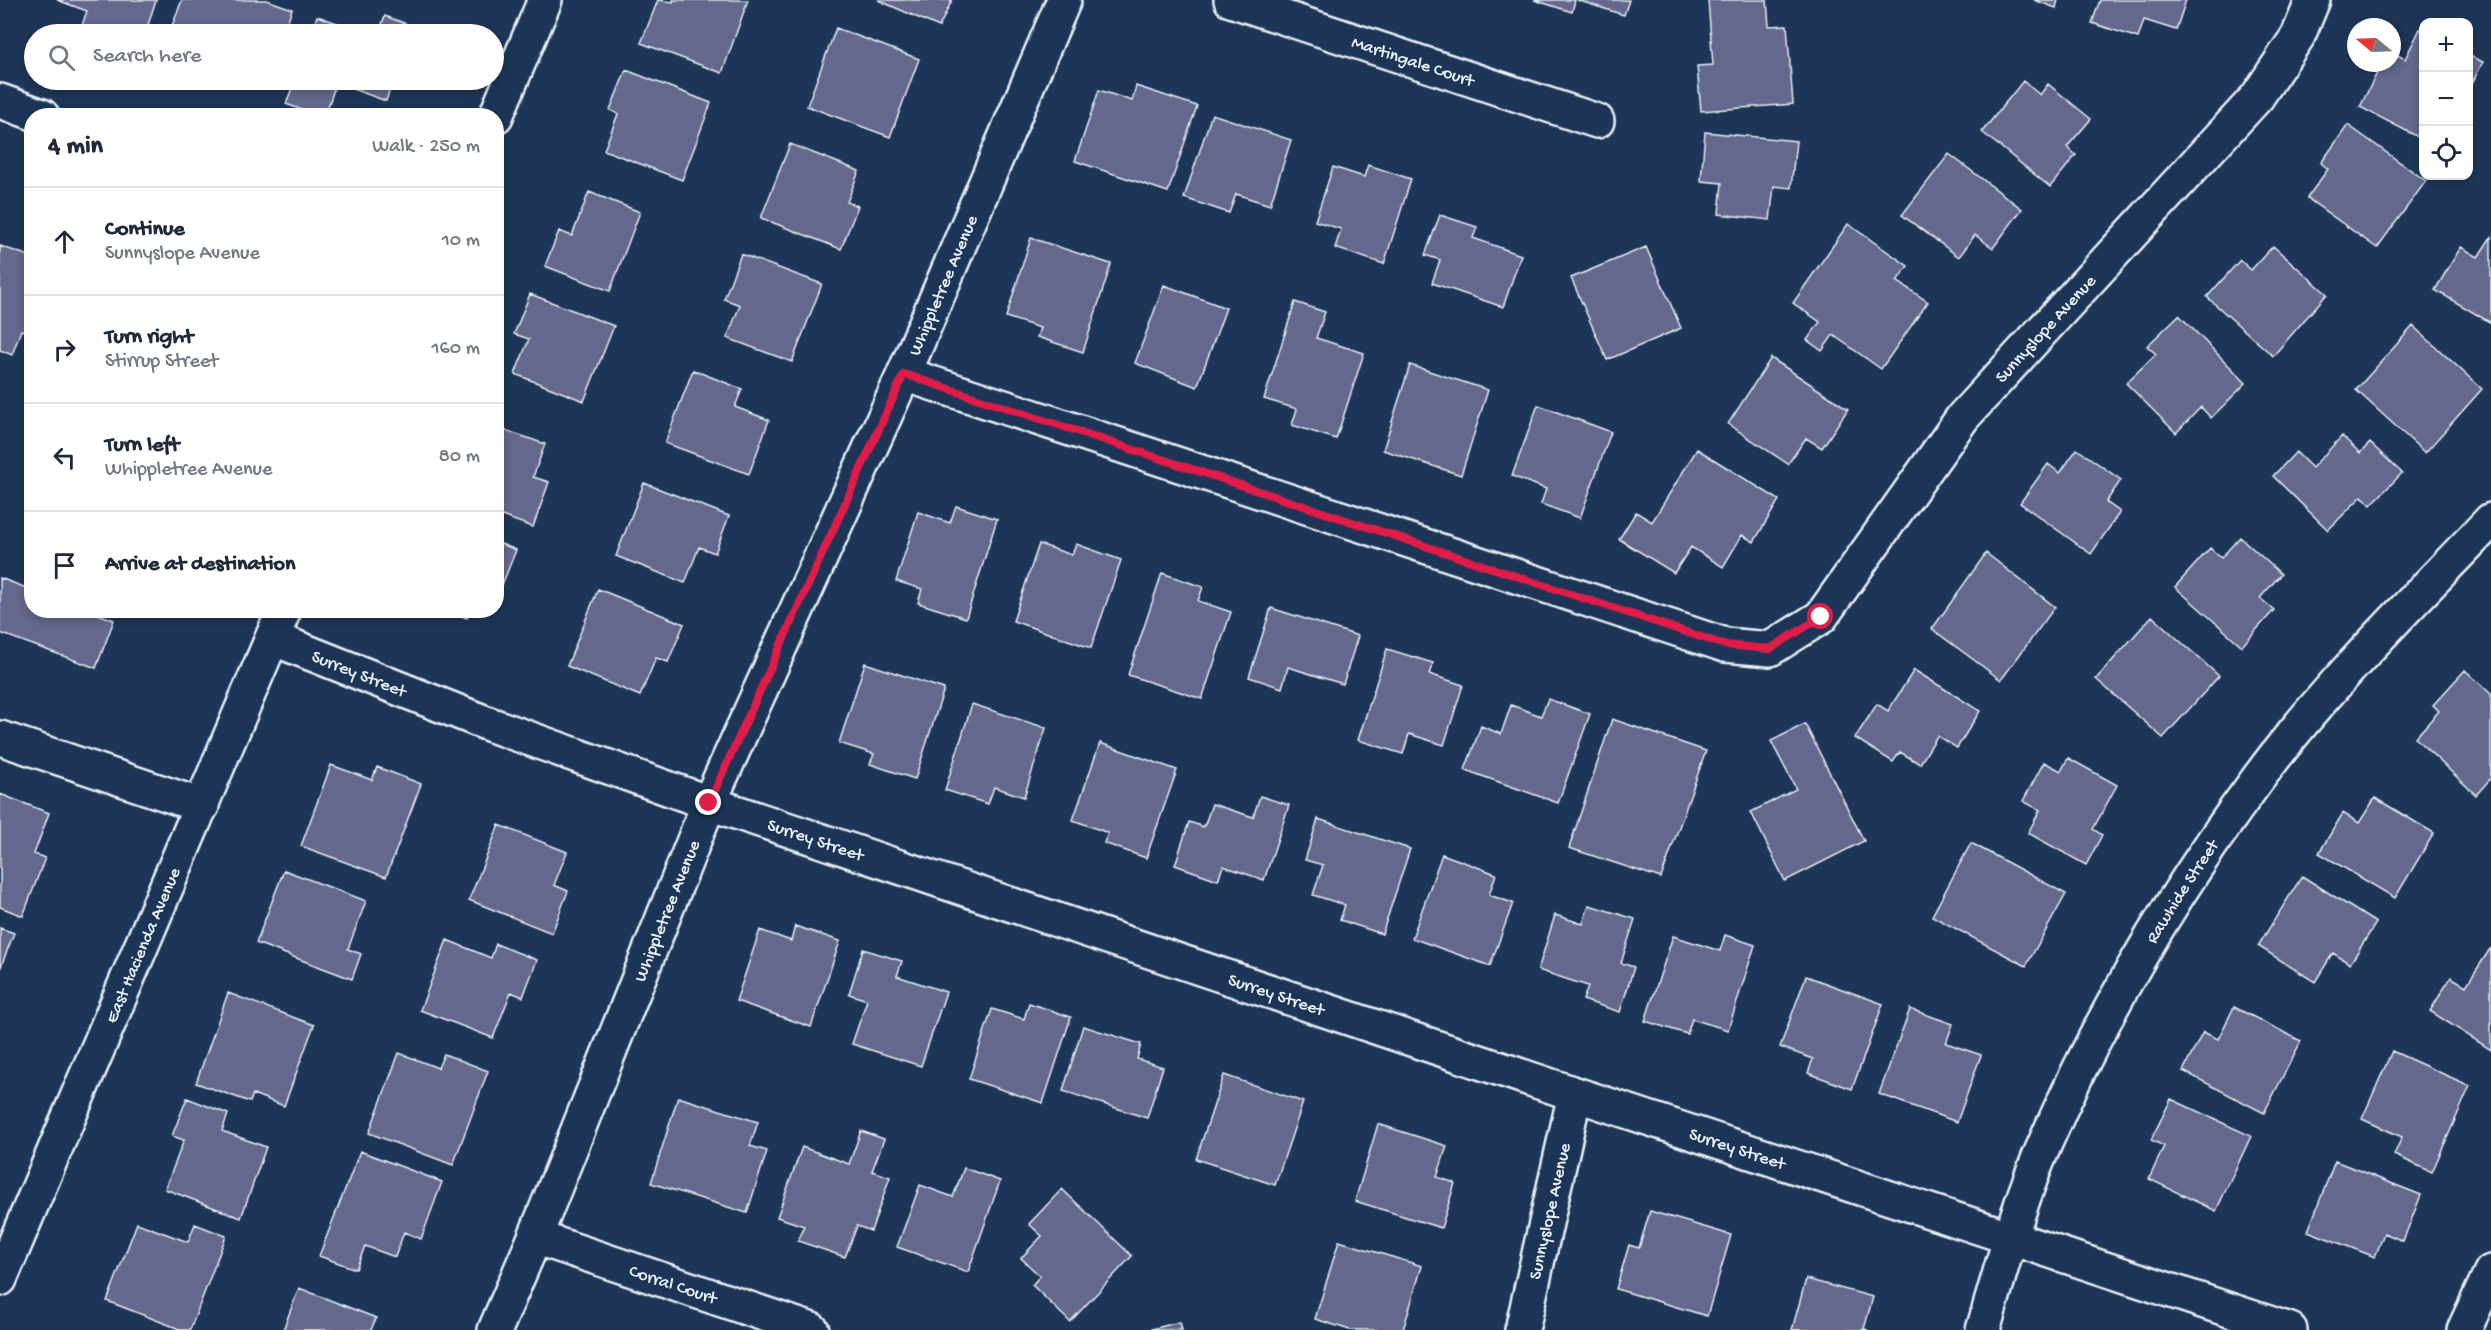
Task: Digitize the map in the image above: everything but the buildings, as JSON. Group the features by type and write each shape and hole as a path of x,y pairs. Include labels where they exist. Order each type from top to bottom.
{"street":[{"path":"499,108 545,0"},
{"name":"Whippletree Avenue","path":"495,1330 535,1237 709,803 904,374 1064,0"},
{"name":"Martingale Court","path":"1231,0 1597,121"},
{"name":"Sunnyslope Avenue","path":"904,374 1725,645 1770,649 1821,617 1963,417 2257,97 2298,36 2313,0"},
{"path":"0,101 24,110"},
{"name":"Rawhide Street","path":"1983,1330 2010,1237 2045,1142 2108,1013 2184,884 2258,778 2348,669 2491,519"},
{"name":"Surrey Street","path":"278,625 486,723 709,803 1575,1094 2290,1330"},
{"name":"East Hacienda Avenue","path":"0,1279 278,625"},
{"path":"0,738 202,806"},
{"name":"Sunnyslope Avenue","path":"1522,1330 1575,1094"},
{"name":"Corral Court","path":"535,1237 812,1330"},
{"path":"2464,1330 2491,1272"}],"route":[{"path":"709,803 904,374 1725,645 1770,649 1821,617"}]}
